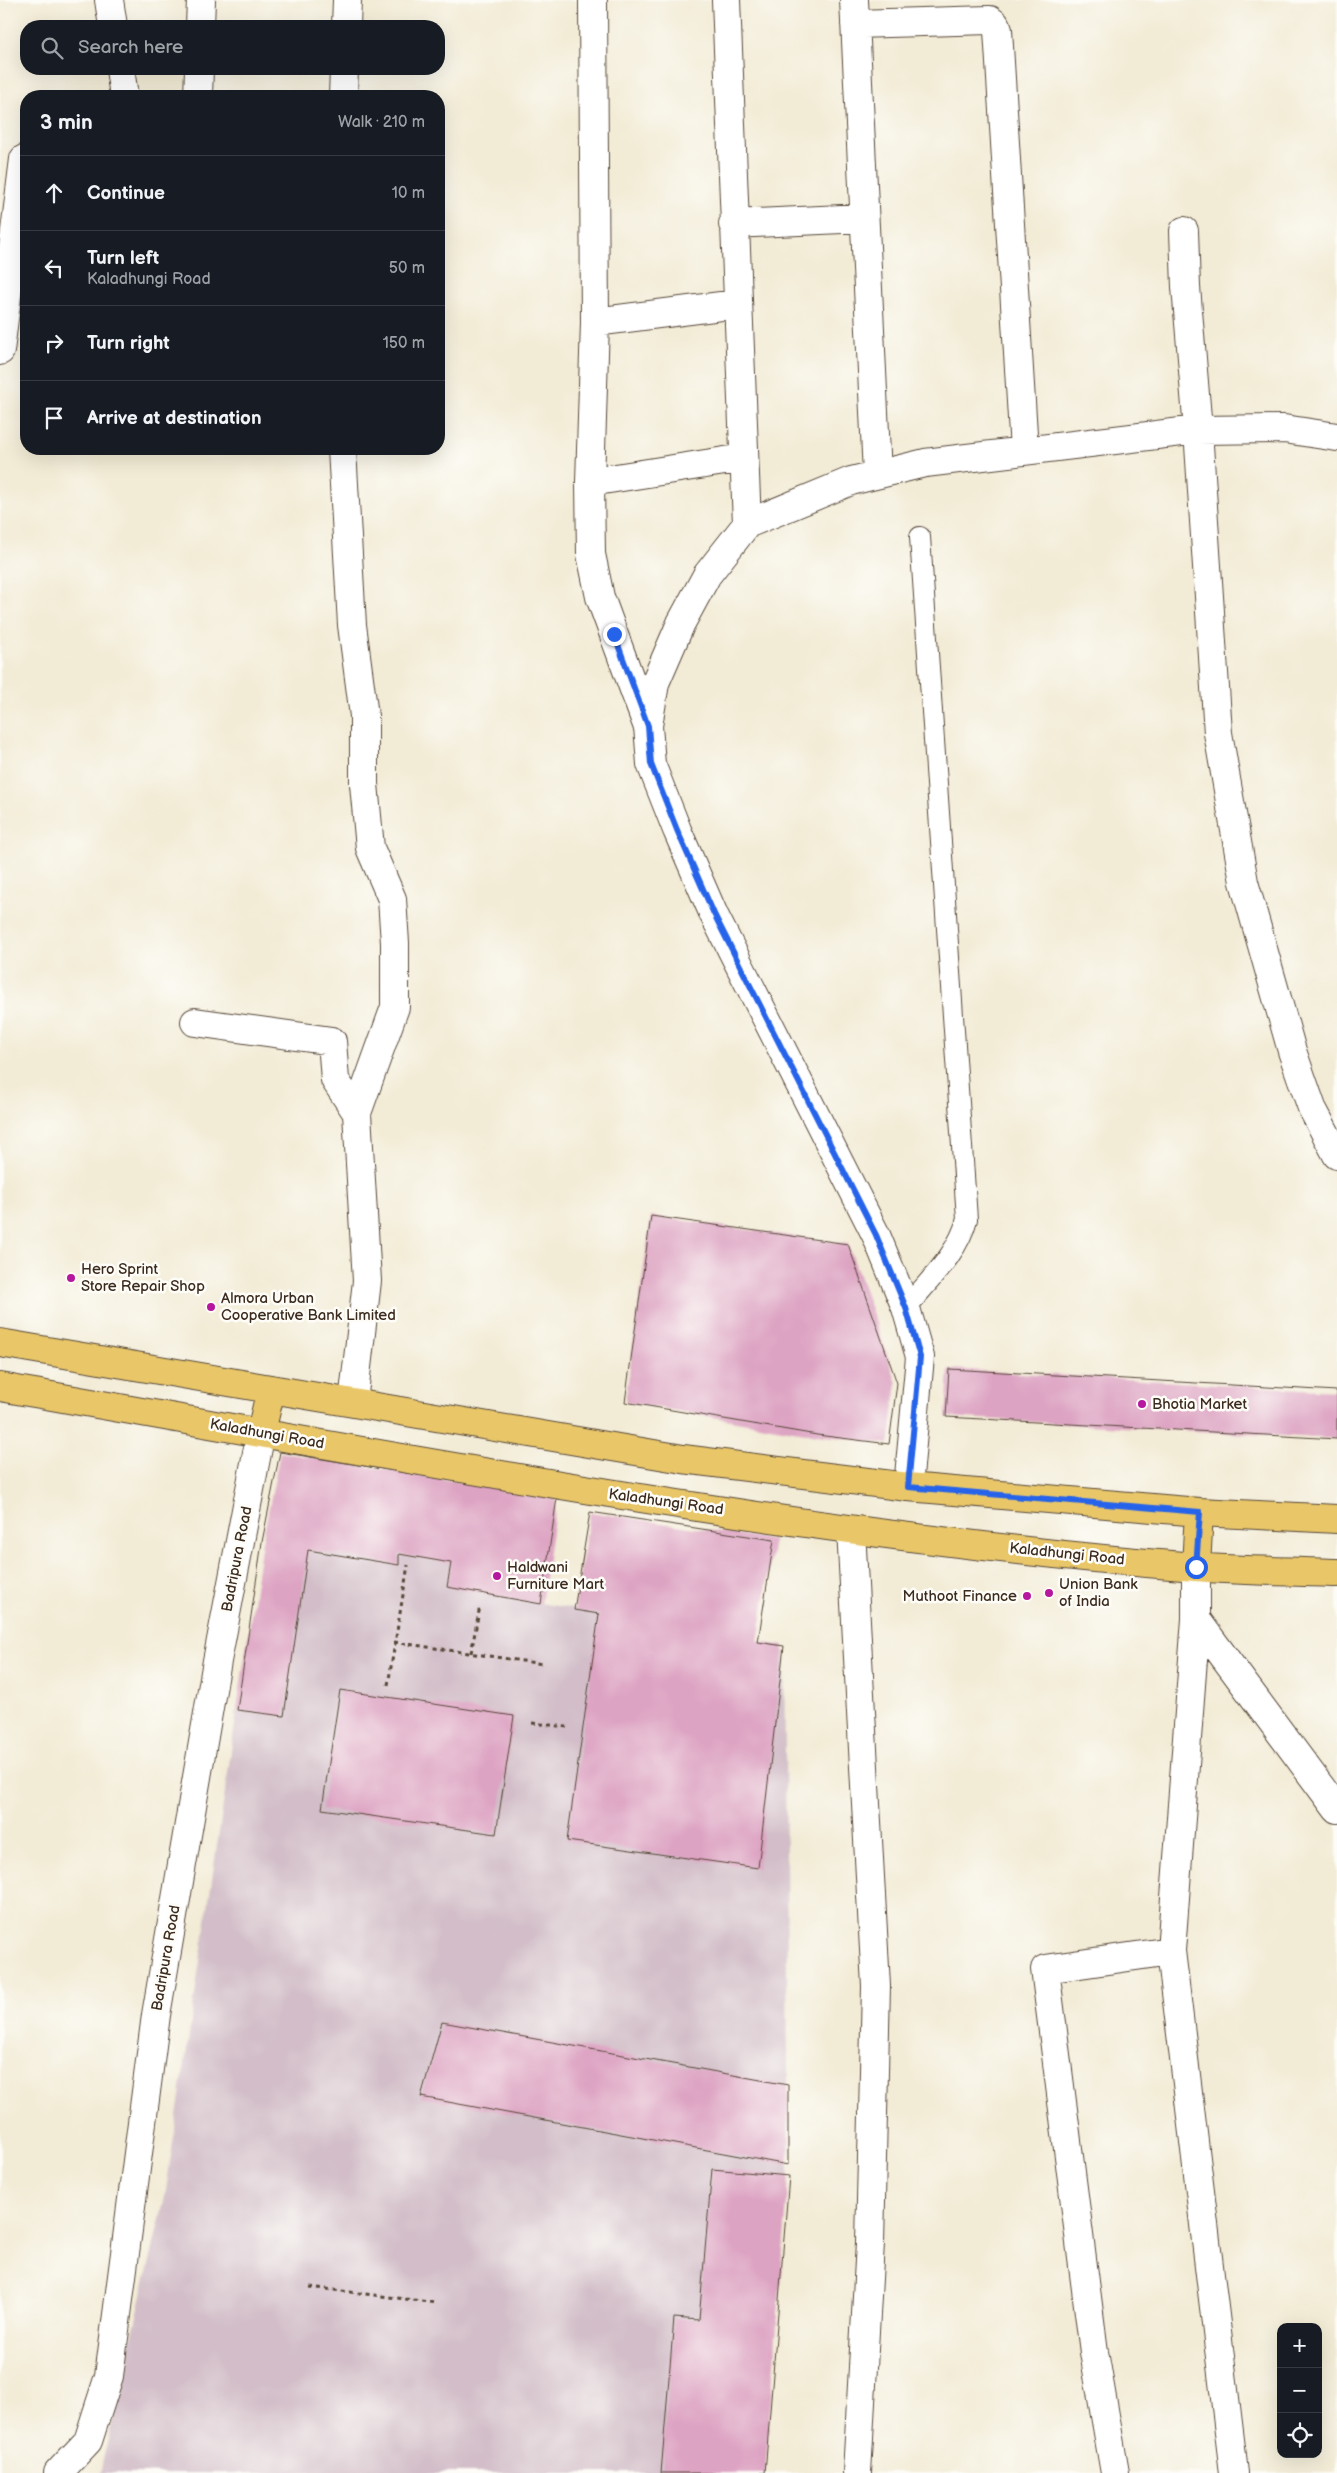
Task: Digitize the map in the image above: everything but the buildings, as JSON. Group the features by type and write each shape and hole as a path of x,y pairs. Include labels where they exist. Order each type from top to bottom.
{"main road":[{"path":"0,1343 683,1460 908,1487 1200,1512 1337,1519"},
{"name":"Kaladhungi Road","path":"0,1387 573,1488 851,1530 1196,1567 1337,1573"},
{"path":"261,1432 271,1389"},
{"path":"1196,1567 1200,1512"}],"street":[{"path":"109,0 112,20"},
{"path":"200,20 202,0"},
{"path":"346,20 347,0"},
{"path":"726,0 733,224 747,524"},
{"path":"593,1 594,322 590,482 591,554 600,597 648,726"},
{"path":"877,474 855,12 990,20 996,24 998,30 1024,450"},
{"path":"121,75 123,90"},
{"path":"198,90 199,75"},
{"path":"343,90 344,75"},
{"path":"0,351 17,160"},
{"path":"733,224 864,218"},
{"path":"1184,231 1186,287 1198,430 1218,734 1244,882 1292,1051 1312,1108 1337,1155"},
{"path":"594,322 737,304"},
{"path":"908,1487 920,1357 906,1308 876,1235 714,914 651,764 648,726 655,683 681,622 707,575 747,524 850,481 925,463 1198,430 1284,429 1337,437"},
{"path":"342,455 352,625 364,716 364,784 370,848 392,899 396,1007 357,1113 366,1281 353,1402"},
{"path":"590,482 744,458"},
{"path":"196,1022 332,1041 335,1080 357,1113"},
{"name":"Badripura Road","path":"58,2473 88,2441 109,2376 156,2015 217,1661 261,1432"},
{"path":"851,1530 876,1986 870,2243 857,2473"},
{"path":"1196,1567 1196,1619 1171,1951 1234,2473"},
{"path":"1196,1619 1337,1809"},
{"path":"1115,2473 1094,2352 1045,1969 1171,1951"}],"lane":[{"path":"906,1308 957,1248 968,1219 920,537"}],"path":[{"path":"388,1685 408,1565"},
{"path":"471,1653 480,1606"},
{"path":"394,1642 543,1664"},
{"path":"532,1723 567,1727"},
{"path":"310,2286 436,2303"}],"shaded area":[{"path":"262,1542 398,1565 399,1554 451,1563 448,1587 784,1646 789,2176 765,2473 100,2473 165,2197"}],"place":[{"name":"Hero Sprint Store Repair Shop","path":"71,1278"},
{"name":"Almora Urban Cooperative Bank Limited","path":"211,1307"},
{"name":"Bhotia Market","path":"1142,1404"},
{"name":"Haldwani Furniture Mart","path":"497,1576"},
{"name":"Union Bank of India","path":"1049,1593"},
{"name":"Muthoot Finance","path":"1027,1596"}],"route":[{"path":"614,634 648,726 651,764 677,830 714,914 876,1235 906,1308 920,1357 908,1487 1200,1512 1196,1567"}]}
